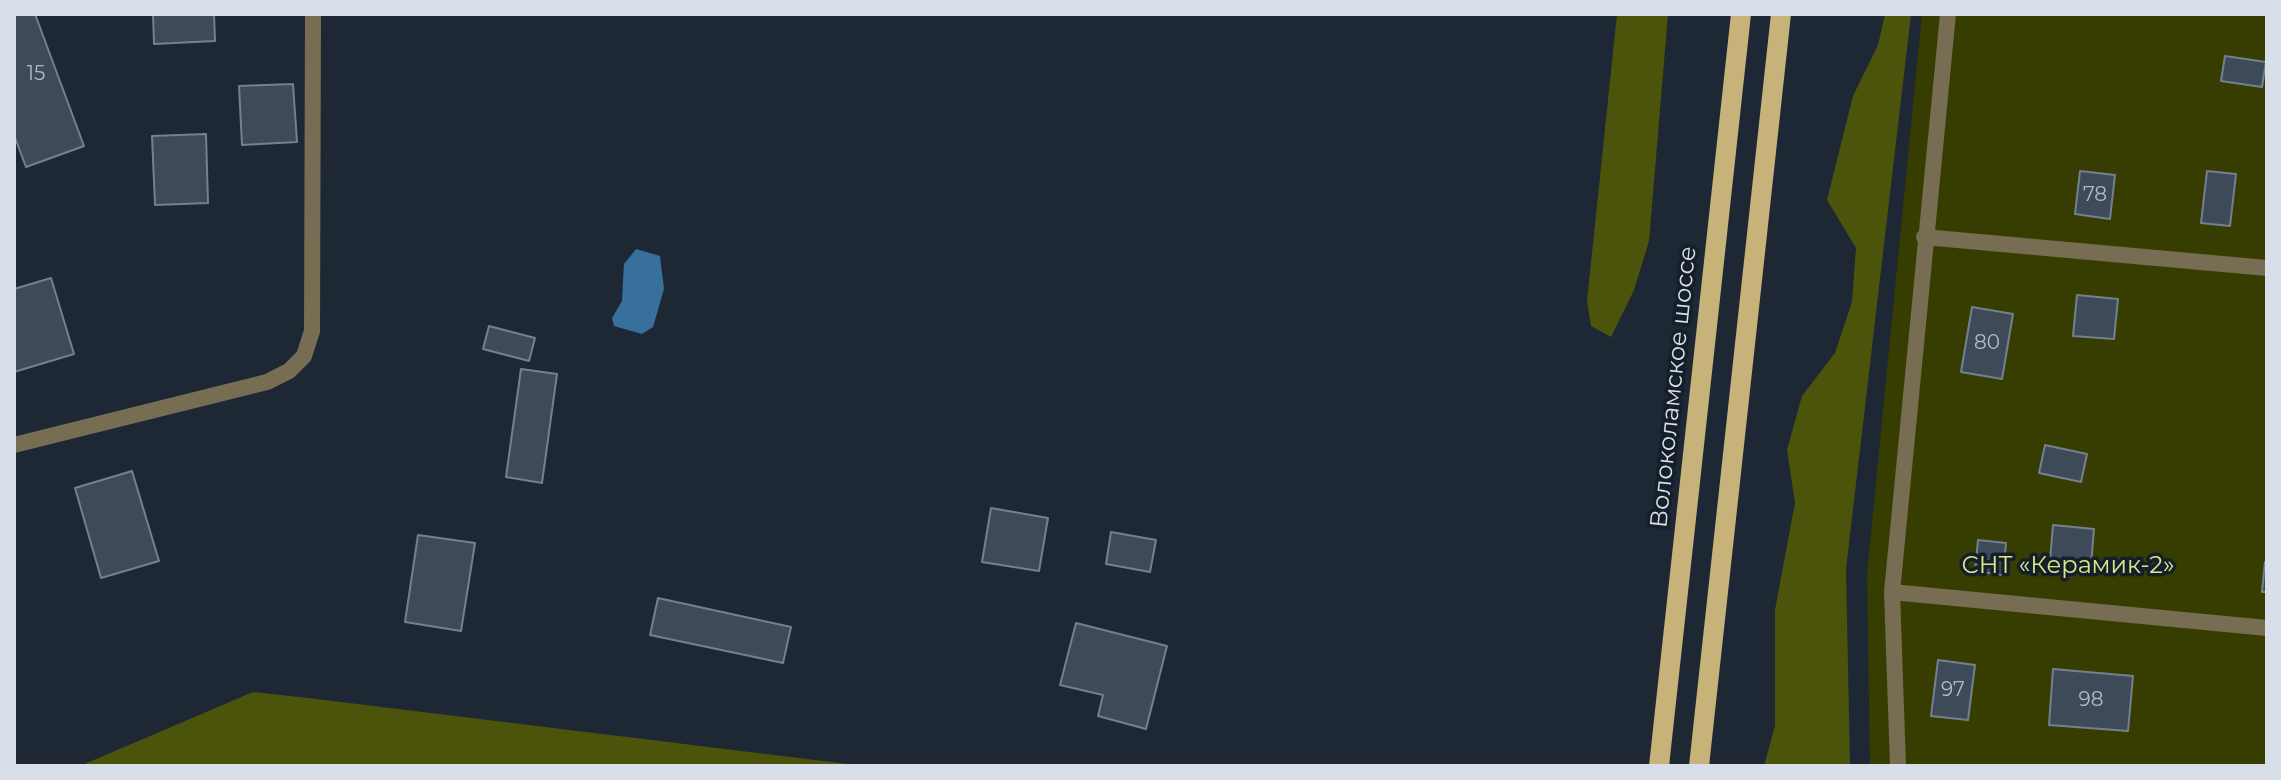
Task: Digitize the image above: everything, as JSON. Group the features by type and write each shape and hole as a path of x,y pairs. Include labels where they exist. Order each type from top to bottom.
{"main road":[{"name":"Волоколамское шоссе","path":"1659,766 1741,14"},
{"path":"1699,766 1781,14"}],"lane":[{"path":"14,445 267,382 289,371 304,356 312,331 313,14"},
{"path":"1898,766 1892,592 1948,14"},
{"path":"1924,237 2267,268"},
{"path":"1892,592 2267,628"}],"green space":[{"path":"1617,14 1668,14 1649,241 1634,290 1611,337 1591,326 1587,301"},
{"path":"1885,14 1911,14 1846,569 1850,766 1764,766 1775,726 1775,610 1795,503 1787,450 1802,396 1835,353 1852,302 1856,248 1827,200 1853,96 1878,45"},
{"name":"СНТ «Керамик-2»","path":"1922,14 2267,14 2267,766 1870,766 1867,574"},
{"path":"253,692 308,698 864,766 80,766"}],"water":[{"path":"636,249 660,256 664,289 653,327 642,334 614,326 612,318 622,301 624,264"}],"building":[{"path":"14,14 35,14 84,146 26,167 14,135"},
{"path":"153,14 214,14 215,41 154,44"},
{"path":"2225,56 2266,62 2262,87 2221,81"},
{"path":"293,84 297,142 242,145 239,86"},
{"path":"206,134 208,203 155,205 152,136"},
{"path":"2080,171 2115,175 2110,219 2075,214"},
{"path":"2207,171 2236,174 2230,226 2201,223"},
{"path":"51,278 74,354 14,372 14,289"},
{"path":"2077,295 2118,299 2114,339 2073,336"},
{"path":"1972,307 2013,314 2002,379 1961,372"},
{"path":"489,326 535,338 529,361 483,349"},
{"path":"521,369 557,374 542,483 506,477"},
{"path":"2045,445 2087,454 2081,482 2039,473"},
{"path":"132,471 159,561 101,578 75,488"},
{"path":"991,508 1048,518 1039,571 982,562"},
{"path":"2053,525 2094,529 2091,565 2050,561"},
{"path":"1111,532 1156,540 1150,572 1106,564"},
{"path":"418,535 475,543 461,631 405,622"},
{"path":"1978,540 2006,543 2003,575 1975,571"},
{"path":"2265,562 2267,592 2262,592"},
{"path":"658,598 791,627 783,663 650,635"},
{"path":"1076,623 1167,646 1146,729 1098,716 1103,695 1060,685"},
{"path":"1938,660 1975,665 1968,720 1931,716"},
{"path":"2053,669 2133,676 2128,731 2049,725"}]}
